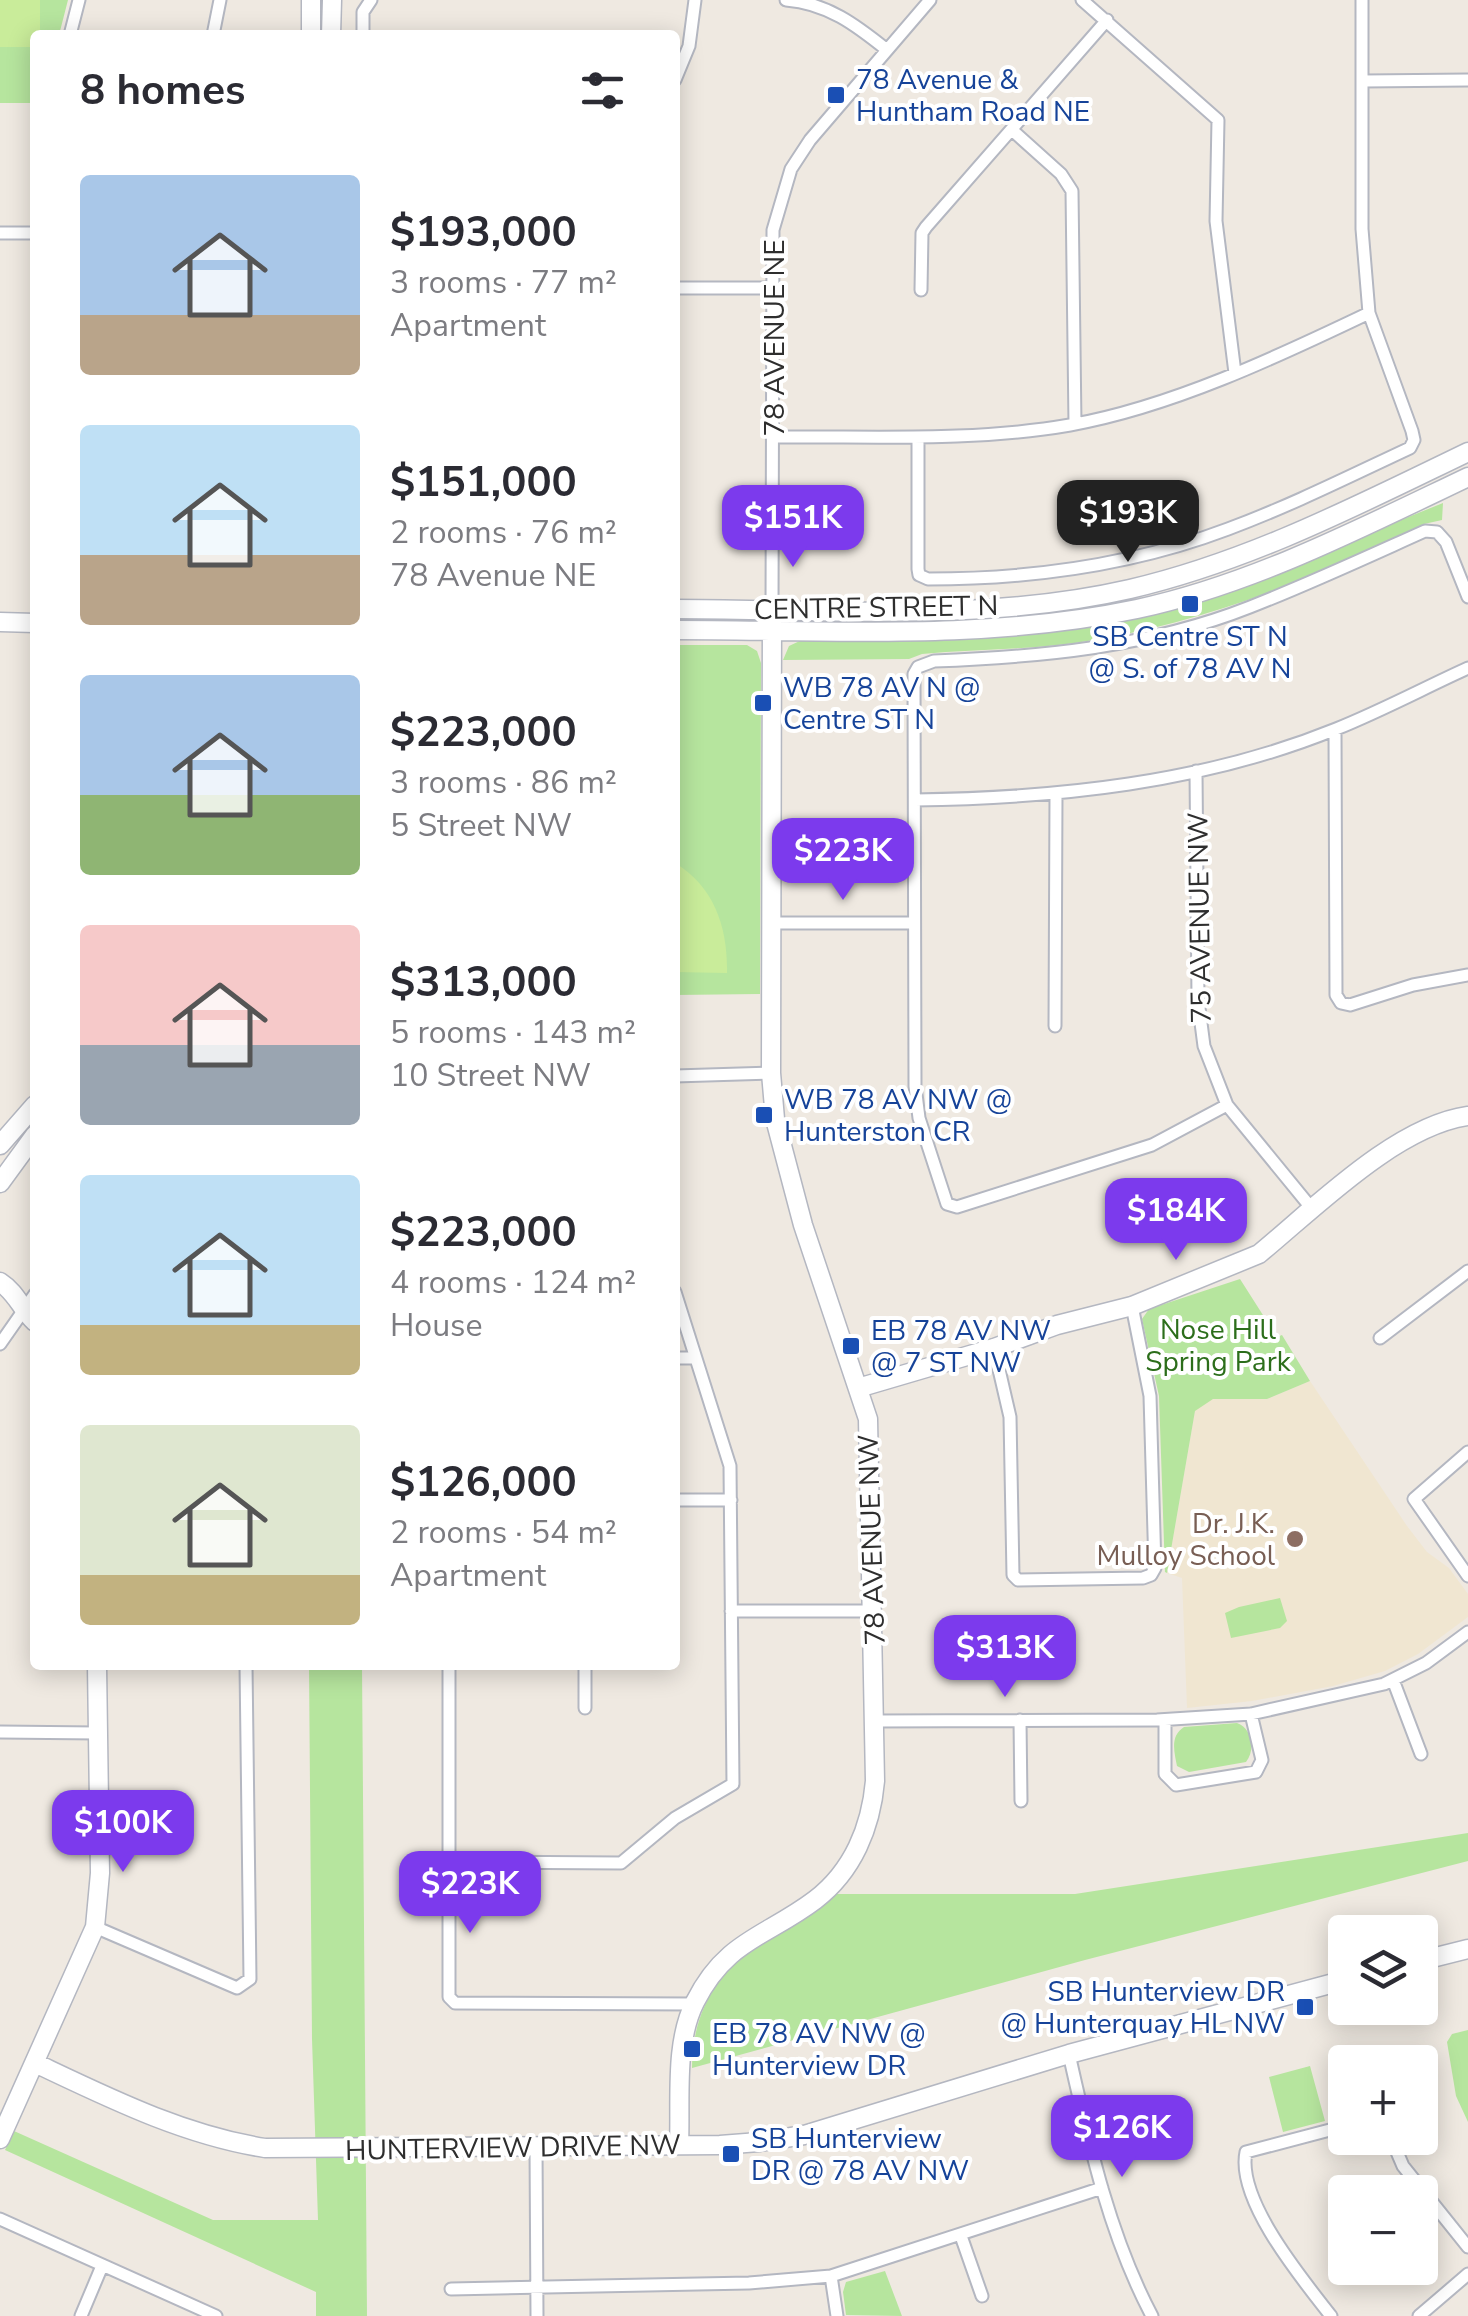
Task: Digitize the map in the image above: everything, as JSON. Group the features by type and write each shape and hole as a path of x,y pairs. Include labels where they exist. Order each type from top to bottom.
{"street":[{"path":"71,30 79,0"},
{"path":"214,30 220,0"},
{"path":"309,30 311,0"},
{"path":"331,30 332,0"},
{"path":"363,30 363,12 371,0"},
{"path":"680,68 689,46 694,0"},
{"path":"786,0 830,10 886,50"},
{"name":"78 AVENUE NE","path":"772,609 773,230 780,199 791,170 810,140 930,0"},
{"path":"1082,0 1218,120 1216,221 1235,373"},
{"path":"918,437 918,569 924,578 1010,576 1077,568 1182,544 1279,509 1410,448 1414,440 1412,431 1369,313 1362,229 1362,0"},
{"path":"921,290 922,234 1107,20"},
{"path":"1364,81 1468,80"},
{"path":"1012,130 1061,174 1072,191 1074,424"},
{"path":"0,233 30,233"},
{"path":"680,288 772,288"},
{"path":"774,437 974,436 1074,424 1194,390 1369,313"},
{"name":"CENTRE STREET N","path":"680,609 971,608 1028,605 1128,590 1258,550 1468,452"},
{"name":"CENTRE STREET N","path":"680,630 969,631 1041,625 1140,608 1238,580 1284,562 1468,477"},
{"path":"1439,491 1468,486"},
{"path":"1227,1105 1152,1145 957,1207 946,1204 920,1118 915,1086 914,674 918,666 934,661 1047,654 1167,633 1248,608 1425,531 1437,532 1446,542 1468,596"},
{"name":"78 AVENUE NW","path":"679,2145 683,2044 694,2004 710,1975 735,1948 814,1901 836,1881 864,1836 873,1800 868,1420 803,1225 775,1119 772,609"},
{"path":"0,622 30,622"},
{"path":"915,800 1056,795 1196,772 1335,730 1468,668"},
{"path":"1335,730 1336,995 1350,1005 1412,985 1468,974"},
{"name":"75 AVENUE NW","path":"1196,772 1200,1030 1210,1068 1227,1105 1313,1210"},
{"path":"1055,1026 1056,795"},
{"path":"773,923 913,923"},
{"path":"680,1076 772,1073"},
{"path":"0,1144 30,1110"},
{"path":"858,1388 1057,1325 1132,1306 1259,1254 1392,1146 1443,1120 1468,1116"},
{"path":"0,1183 30,1142"},
{"path":"1380,1338 1468,1271"},
{"path":"0,1282 14,1292 29,1316"},
{"path":"0,1304 29,1316"},
{"path":"994,1348 1010,1418 1012,1575 1018,1580 1143,1578 1155,1568 1150,1396 1132,1306"},
{"path":"450,1862 621,1864 675,1818 732,1784 730,1466 680,1308"},
{"path":"0,1344 29,1316"},
{"path":"680,1358 695,1358"},
{"path":"1468,1452 1414,1498 1468,1576"},
{"path":"680,1500 730,1500"},
{"path":"731,1611 873,1611"},
{"path":"874,1721 1165,1720 1251,1714 1328,1699 1393,1680 1426,1663 1468,1632"},
{"path":"0,2139 94,1927 100,1873 97,1670"},
{"path":"94,1927 237,1988 250,1979 246,1670"},
{"path":"450,1670 450,1997 455,2003 694,2004"},
{"path":"586,1670 586,1708"},
{"path":"1393,1680 1422,1754"},
{"path":"1165,1720 1166,1774 1176,1785 1256,1772 1262,1760 1251,1714"},
{"path":"1020,1720 1021,1801"},
{"path":"0,1732 97,1734"},
{"path":"1438,1956 1468,1949"},
{"name":"HUNTERVIEW DRIVE NW","path":"35,2063 181,2128 238,2144 308,2149 759,2142 804,2135 1069,2054 1328,1985"},
{"path":"1069,2054 1102,2188 1122,2249 1152,2316"},
{"path":"1328,2130 1246,2152 1244,2162 1255,2200 1275,2240 1332,2316"},
{"path":"536,2146 537,2316"},
{"path":"1398,2155 1468,2247"},
{"path":"452,2289 749,2283 831,2276 1102,2188"},
{"path":"0,2220 216,2316"},
{"path":"961,2236 982,2296"},
{"path":"80,2316 102,2266"},
{"path":"1418,2316 1468,2274"},
{"path":"831,2276 837,2316"}],"shaded area":[{"name":"Dr. J.K. Mulloy School","path":"1310,1381 1407,1526 1427,1552 1449,1568 1468,1594 1468,1617 1418,1654 1385,1671 1333,1686 1187,1708 1182,1578 1167,1573 1195,1411 1213,1399 1267,1399"}],"green space":[{"path":"0,0 68,0 60,30 30,30 30,103 0,103"},
{"path":"0,0 40,0 40,30 30,30 30,47 0,47"},
{"path":"1443,503 1442,520 1424,524 1254,598 1166,625 1075,643 922,654 909,659 783,660 789,646 804,639 1185,607"},
{"path":"680,645 747,645 757,651 761,663 760,994 680,995"},
{"path":"680,867 700,884 716,911 725,941 727,973 680,972"},
{"name":"Nose Hill Spring Park","path":"1240,1279 1310,1381 1267,1399 1213,1399 1195,1411 1167,1573 1159,1396 1142,1319 1149,1309"},
{"path":"1280,1598 1287,1621 1280,1628 1231,1638 1225,1613"},
{"path":"309,1670 362,1670 367,2316 316,2316 316,2292 5,2150 14,2131 213,2220 318,2220 312,2039"},
{"path":"1237,1723 1251,1740 1246,1762 1189,1772 1177,1766 1175,1739 1184,1727"},
{"path":"1468,1833 1468,1861 1085,1960 692,2068 702,2011 721,1979 747,1952 811,1914 836,1894 1075,1894"},
{"path":"1468,2030 1468,2122 1456,2096 1447,2042 1452,2034"},
{"path":"1310,2066 1325,2121 1283,2132 1269,2077"},
{"path":"885,2271 902,2316 846,2315 846,2282"}],"place":[{"name":"78 Avenue & Huntham Road NE","path":"836,95"},
{"name":"SB Centre ST N @ S. of 78 AV N","path":"1190,604"},
{"name":"WB 78 AV N @ Centre ST N","path":"763,703"},
{"name":"WB 78 AV NW @ Hunterston CR","path":"764,1115"},
{"name":"EB 78 AV NW @ 7 ST NW","path":"851,1346"},
{"name":"Dr. J.K. Mulloy School","path":"1295,1539"},
{"name":"SB Hunterview DR @ Hunterquay HL NW","path":"1305,2007"},
{"name":"EB 78 AV NW @ Hunterview DR","path":"692,2049"},
{"name":"SB Hunterview DR @ 78 AV NW","path":"731,2154"}]}
